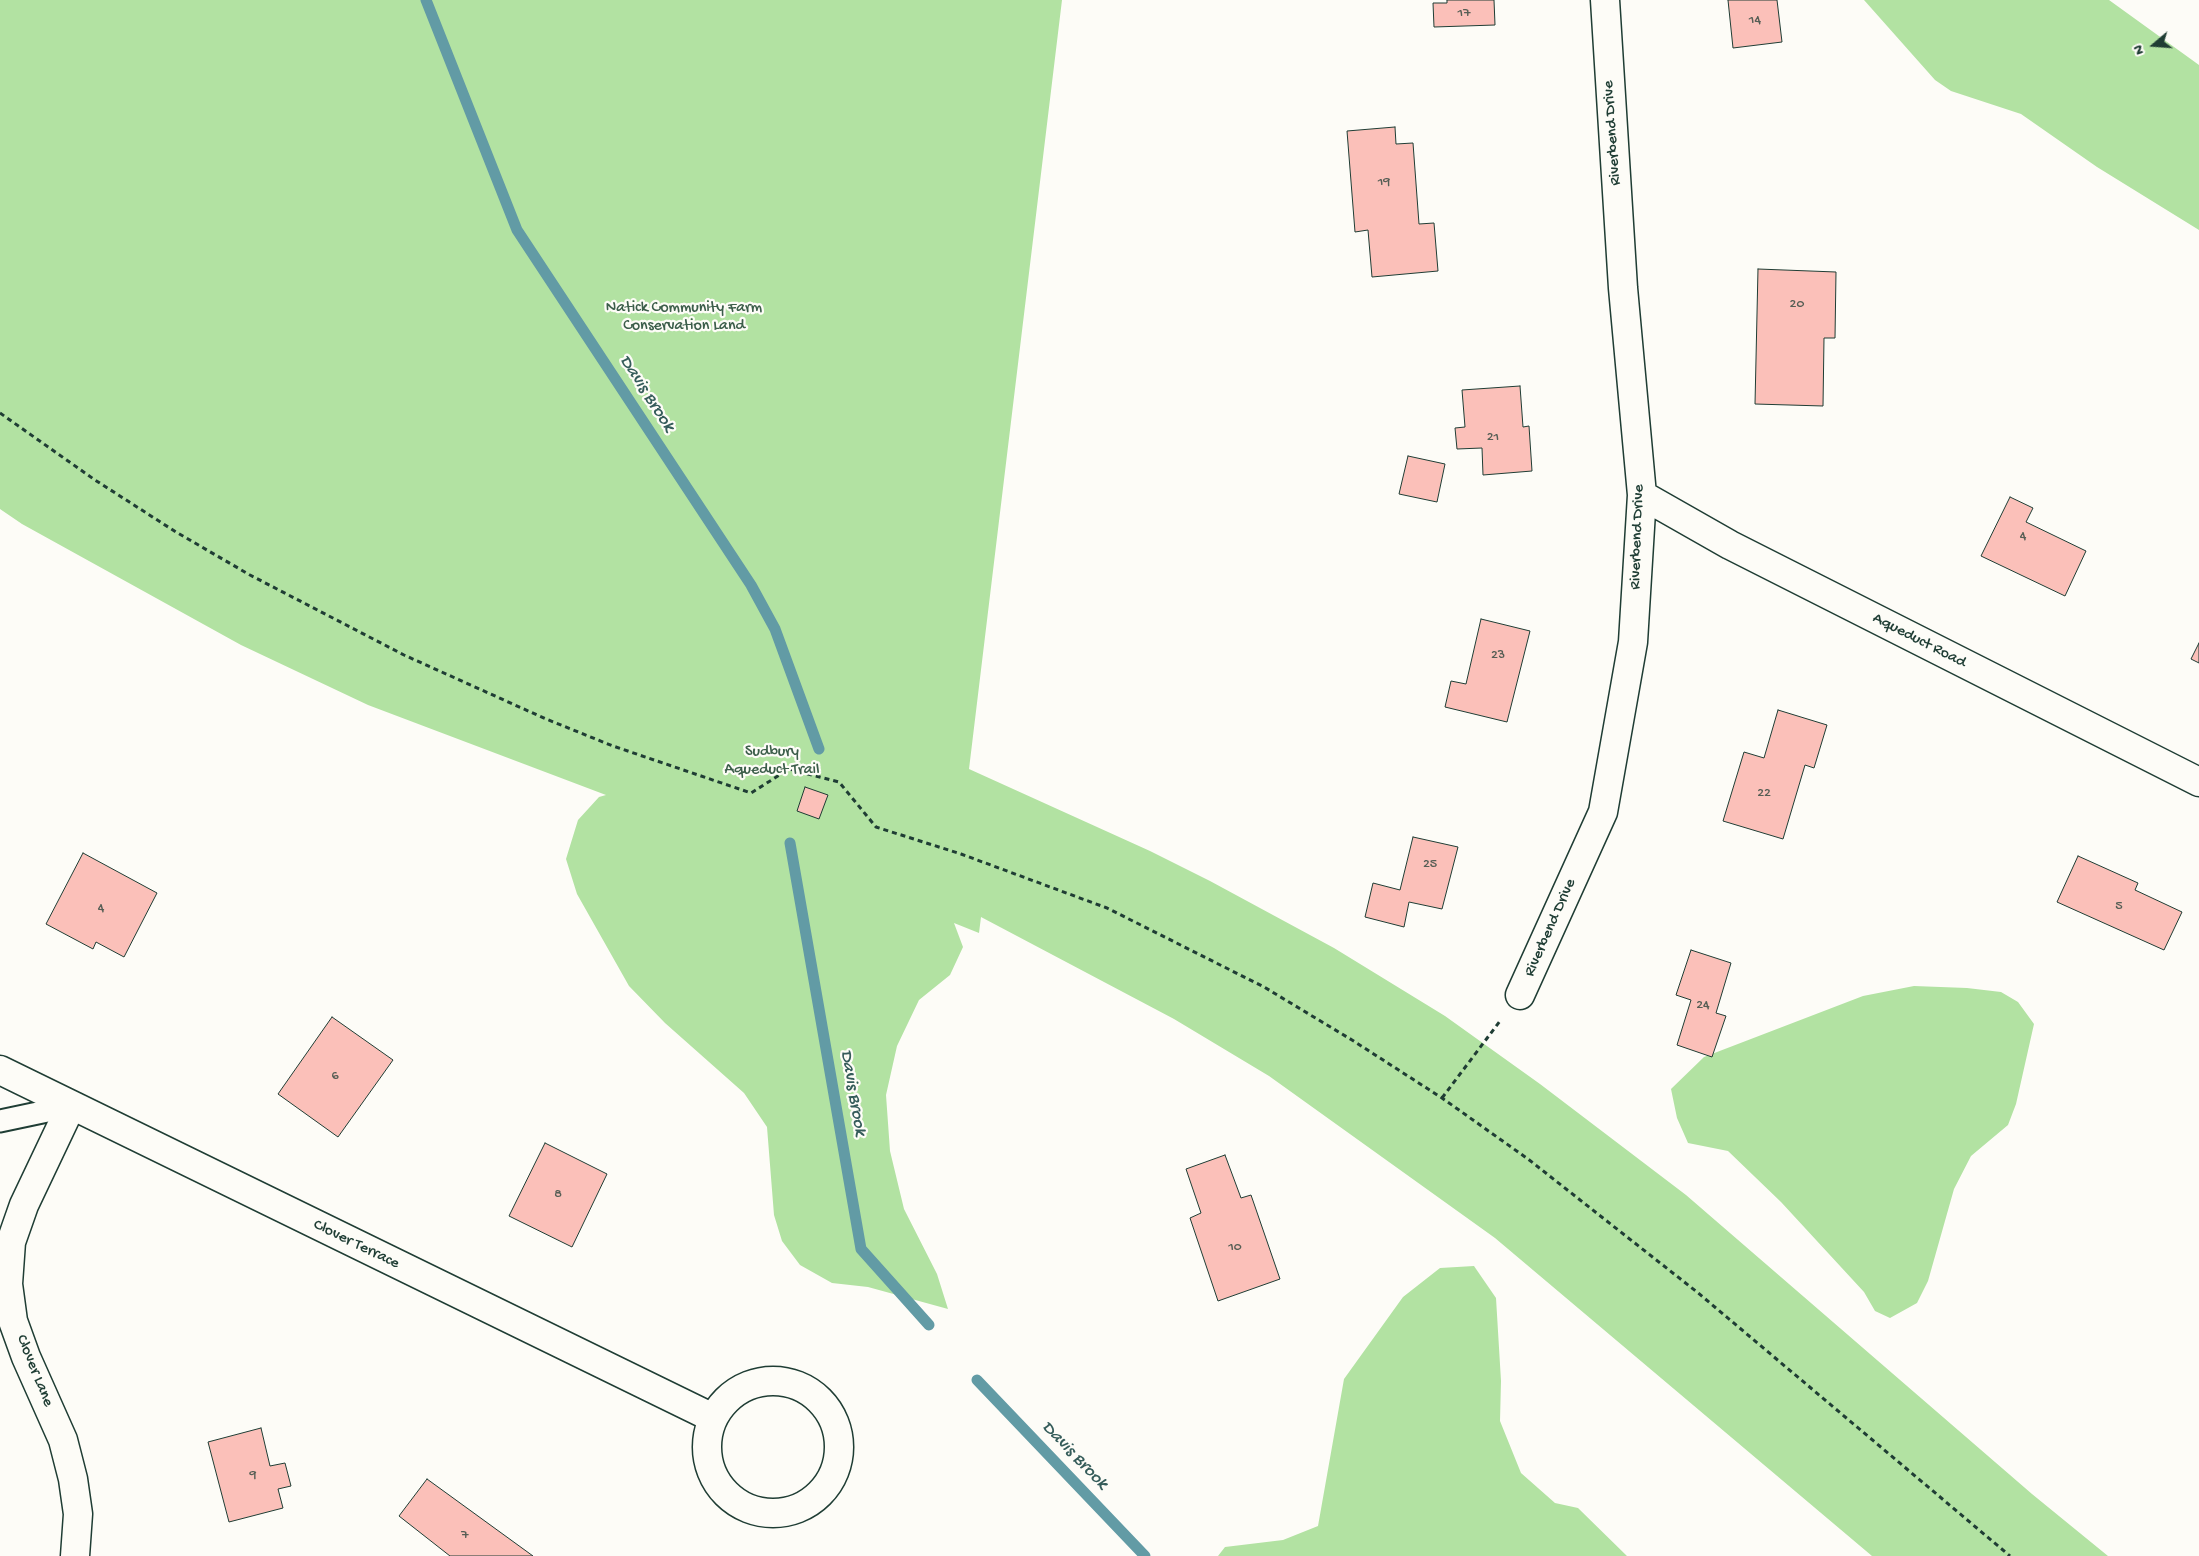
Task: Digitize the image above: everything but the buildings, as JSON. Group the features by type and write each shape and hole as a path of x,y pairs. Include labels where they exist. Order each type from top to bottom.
{"street":[{"name":"Riverbend Drive","path":"1520,995 1603,812 1634,642 1642,495 1623,288 1605,0"},
{"name":"Aqueduct Road","path":"1642,495 1730,545 2199,782"},
{"name":"Clover Terrace","path":"0,1070 713,1418"},
{"name":"Clover Lane","path":"71,1106 24,1205 12,1242 8,1284 13,1321 26,1357 63,1440 73,1479 78,1514 75,1556"},
{"path":"764,1382 786,1382 805,1389 821,1402 832,1419 838,1439 838,1458 832,1478 819,1496 800,1508 777,1514 751,1510 729,1497 714,1476 708,1456 708,1433 713,1418 728,1399 744,1388 764,1382"}],"lane":[{"path":"0,1121 71,1106"}],"path":[{"path":"0,413 95,480 184,537 250,575 404,655 546,719 613,746 751,793 789,769 839,782 876,828 980,860 1107,908 1264,987 1352,1040 1442,1098 1528,1159 1674,1274 2010,1556"},
{"path":"1442,1098 1520,995"}],"green space":[{"path":"0,0 1062,0 969,769 1150,851 1210,881 1334,948 1445,1016 1540,1084 1686,1195 2032,1494 2108,1556 1872,1556 1495,1238 1269,1076 1174,1019 981,917 979,933 954,923 963,947 950,975 919,1000 897,1046 886,1095 890,1151 904,1209 937,1274 948,1309 868,1287 832,1283 800,1265 782,1241 774,1215 767,1127 744,1093 665,1023 629,986 577,894 566,859 578,820 599,797 606,795 368,705 241,645 22,524 0,509"},
{"path":"1864,0 2109,0 2199,65 2199,230 2097,167 2021,114 1951,91 1935,80"},
{"path":"1914,986 1967,988 2001,992 2018,1002 2034,1024 2016,1104 2008,1125 1971,1156 1954,1189 1928,1281 1917,1303 1890,1318 1875,1311 1864,1292 1781,1202 1728,1151 1688,1143 1677,1118 1671,1089 1704,1057 1863,996"},
{"path":"1474,1266 1496,1298 1501,1381 1500,1421 1521,1473 1555,1503 1578,1508 1627,1556 1218,1556 1225,1547 1283,1540 1318,1526 1344,1379 1403,1297 1440,1268"}],"waterway":[{"name":"Davis Brook","path":"426,0 517,230 751,585 775,629 819,749"},
{"name":"Davis Brook","path":"790,843 861,1249 929,1325"},
{"name":"Davis Brook","path":"977,1380 1145,1556"}],"park label":[{"name":"Natick Community Farm Conservation Land","path":"684,318"},
{"name":"Sudbury Aqueduct Trail","path":"772,762"}]}
